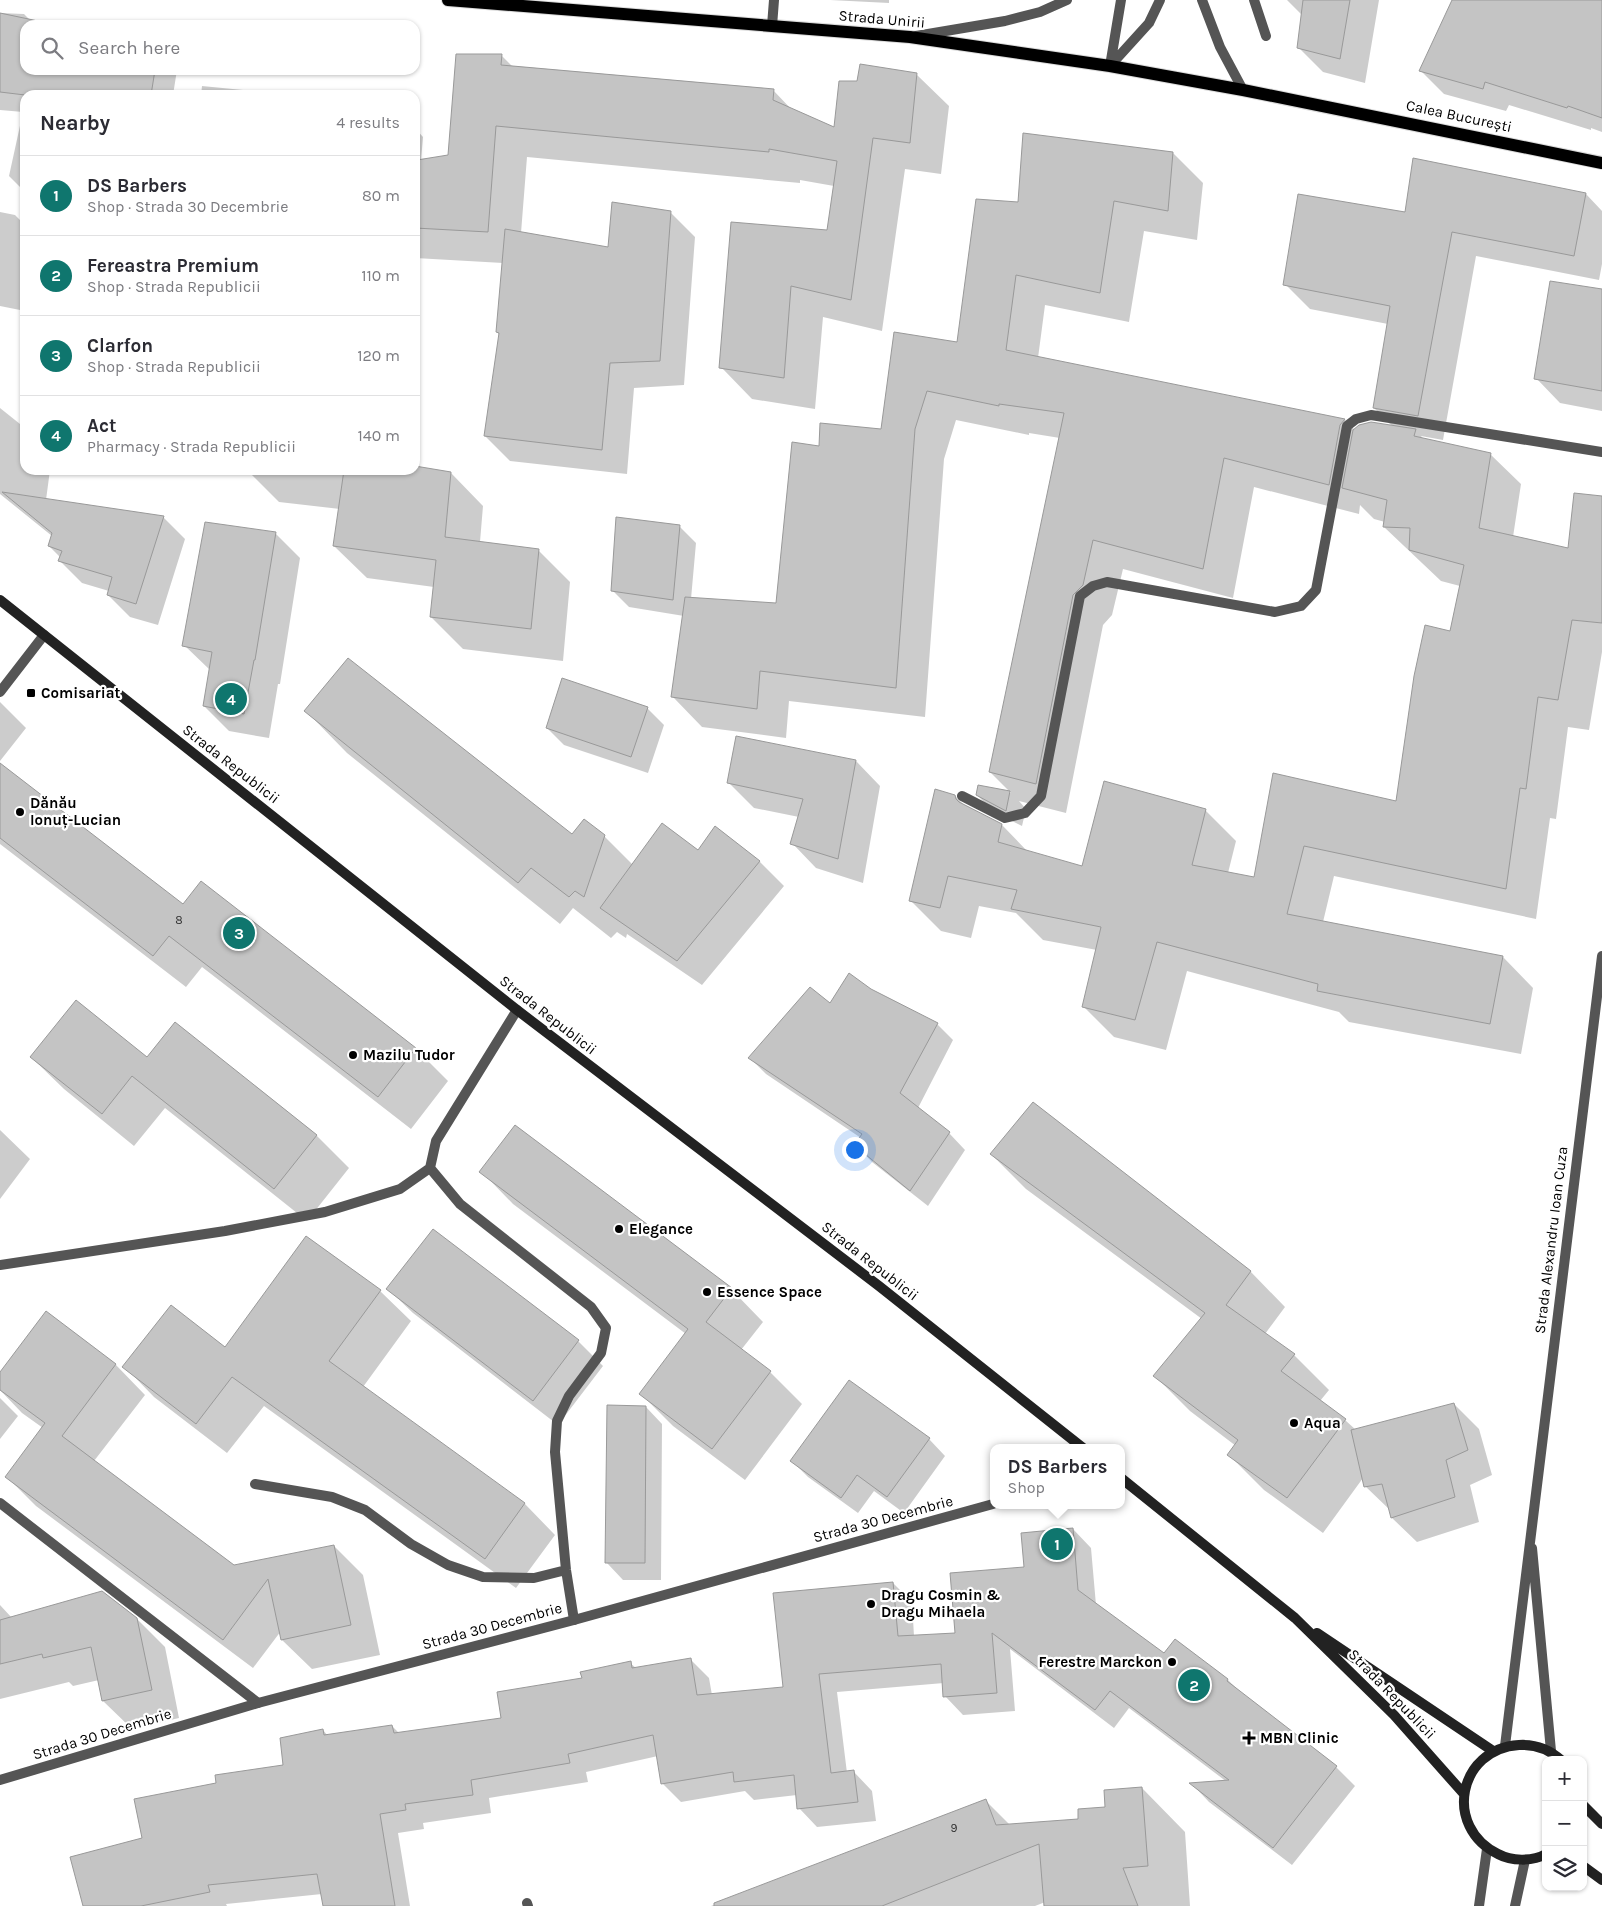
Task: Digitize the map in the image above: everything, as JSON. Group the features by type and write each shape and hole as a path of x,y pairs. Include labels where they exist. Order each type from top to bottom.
{"main road":[{"name":"Strada Unirii","path":"448,0 910,36 1110,66 1310,102"},
{"name":"Calea București","path":"1310,102 1602,163"},
{"name":"Strada Republicii","path":"0,600 517,1010 879,1286 1078,1444"},
{"name":"Strada Republicii","path":"1125,1481 1295,1618 1493,1751"},
{"name":"Strada Republicii","path":"1295,1618 1394,1715 1464,1794"},
{"path":"1542,1855 1525,1860 1505,1858 1487,1849 1473,1834 1464,1815 1464,1794 1469,1777 1479,1762 1493,1751 1505,1746 1528,1744 1551,1751 1557,1756"},
{"path":"1587,1809 1602,1824"},
{"path":"1587,1869 1602,1880"}],"street":[{"path":"772,26 774,0"},
{"path":"910,36 1005,21 1040,12 1068,0"},
{"path":"1110,66 1121,0"},
{"path":"1110,66 1149,23 1160,0"},
{"path":"1202,0 1220,47 1243,90"},
{"path":"1254,0 1266,36"},
{"path":"962,796 1005,818 1025,813 1041,796 1080,596 1093,586 1107,582 1275,612 1301,606 1316,590 1347,426 1356,418 1371,414 1602,452"},
{"path":"0,692 44,635"},
{"name":"Strada Alexandru Ioan Cuza","path":"1505,1746 1530,1527 1602,956"},
{"path":"0,1265 216,1232 325,1212 400,1189 430,1168 436,1141 517,1010"},
{"path":"430,1168 460,1204 591,1307 606,1328 601,1353 569,1396 557,1421 555,1452 566,1570 574,1620"},
{"path":"255,1484 332,1497 365,1510 411,1544 448,1565 483,1577 534,1578 566,1570"},
{"path":"0,1503 258,1703"},
{"name":"Strada 30 Decembrie","path":"0,1780 258,1703 574,1620 990,1505"},
{"name":"Strada Alexandru Ioan Cuza","path":"1530,1527 1551,1751"},
{"path":"1479,1906 1487,1849"},
{"path":"1515,1906 1525,1860"}],"building":[{"path":"1303,0 1350,0 1340,59 1297,48"},
{"path":"1452,0 1602,0 1602,118 1485,82 1483,89 1419,71"},
{"path":"0,13 33,20 20,20 20,75 154,75 152,90 20,90 20,94 0,92"},
{"path":"456,54 502,54 501,65 774,89 773,100 834,127 839,81 857,81 860,64 917,73 910,143 873,138 851,300 791,286 784,378 719,368 731,222 827,230 837,161 769,149 769,152 496,126 488,232 420,228 420,160 448,155"},
{"path":"1023,133 1173,152 1168,211 1114,201 1100,293 1016,275 1006,350 1345,419 1340,425 1329,485 1224,458 1203,569 1093,540 1083,585 1073,595 1036,784 989,772 1064,413 999,404 999,406 927,391 915,429 896,688 760,671 757,709 671,697 685,597 776,603 792,442 819,446 820,423 881,429 894,332 957,342 976,199 1018,202"},
{"path":"1413,158 1586,193 1574,256 1452,232 1418,416 1373,408 1390,306 1283,285 1298,194 1405,212"},
{"path":"612,202 671,211 660,361 610,363 602,450 484,436 499,333 496,332 505,229 608,247"},
{"path":"1550,281 1602,289 1602,391 1534,379"},
{"path":"1371,422 1416,429 1414,436 1491,453 1479,528 1568,548 1574,493 1602,496 1602,623 1572,620 1558,700 1538,697 1526,789 1520,788 1506,889 1304,846 1287,914 1503,956 1490,1024 1317,991 1318,984 1157,942 1135,1020 1082,1007 1101,927 1011,909 1017,890 948,876 940,908 909,901 935,789 955,795 959,802 1002,824 998,842 1082,866 1104,781 1206,809 1192,865 1254,877 1273,773 1396,801 1414,676 1425,625 1450,631 1464,565 1409,550 1410,528 1383,527 1387,500 1342,488 1353,430 1359,425"},
{"path":"420,467 451,472 445,537 539,549 531,629 430,617 436,560 333,546 343,475 420,475"},
{"path":"2,492 164,516 136,604 107,595 112,577 58,561 62,551 48,546 52,533"},
{"path":"616,517 680,525 673,600 611,591"},
{"path":"205,522 276,532 244,714 203,706 212,652 182,646"},
{"path":"348,658 572,834 584,819 605,835 584,897 575,891 569,897 531,868 518,883 304,711"},
{"path":"562,678 648,707 631,757 546,728"},
{"path":"736,736 856,760 838,859 790,844 803,799 727,783"},
{"path":"0,763 183,904 201,881 416,1048 378,1097 169,936 153,956 0,838"},
{"path":"978,785 1010,791 1006,811 976,795"},
{"path":"662,823 698,850 715,826 760,861 677,961 600,908"},
{"path":"849,973 871,989 938,1023 900,1093 950,1132 910,1191 854,1145 862,1134 748,1058 810,987 830,1003"},
{"path":"76,1000 147,1057 175,1022 317,1135 274,1189 132,1076 102,1114 30,1057"},
{"path":"1033,1102 1251,1271 1226,1305 1295,1354 1281,1371 1346,1419 1287,1498 1227,1455 1238,1440 1153,1376 1205,1313 990,1154"},
{"path":"515,1125 732,1288 706,1322 771,1371 712,1449 639,1394 688,1329 479,1172"},
{"path":"433,1229 579,1340 533,1401 386,1289"},
{"path":"306,1236 381,1290 329,1361 525,1503 485,1559 232,1377 196,1424 122,1367 171,1305 225,1347"},
{"path":"46,1311 116,1364 62,1436 234,1565 334,1545 351,1625 281,1640 268,1579 223,1640 5,1477 45,1423 0,1390 0,1372"},
{"path":"849,1380 930,1438 887,1497 857,1475 841,1498 790,1461"},
{"path":"1454,1403 1468,1450 1446,1460 1455,1497 1391,1518 1382,1484 1364,1487 1351,1430"},
{"path":"607,1405 646,1406 645,1563 605,1563"},
{"path":"1073,1528 1078,1590 1164,1653 1175,1639 1337,1766 1273,1848 1189,1783 1229,1780 1110,1691 1095,1710 992,1633 997,1693 943,1697 941,1664 819,1674 831,1773 854,1770 858,1802 797,1809 794,1775 734,1782 733,1772 661,1784 653,1735 568,1754 570,1763 471,1780 473,1795 405,1804 406,1810 380,1814 395,1906 323,1906 317,1874 208,1885 210,1892 141,1906 83,1906 70,1857 142,1838 134,1799 216,1783 215,1775 283,1765 280,1738 323,1729 324,1735 392,1725 394,1733 501,1718 497,1692 582,1678 580,1672 631,1661 632,1668 691,1658 697,1695 783,1687 773,1593 893,1582 898,1636 955,1633 950,1573 1024,1567 1021,1533"},
{"path":"102,1591 137,1618 152,1690 102,1701 91,1647 43,1658 42,1654 0,1664 0,1620"},
{"path":"1142,1787 1148,1866 1123,1868 1138,1906 1044,1906 1039,1844 882,1906 714,1906 714,1903 986,1799 996,1825 1078,1819 1078,1809 1105,1807 1104,1790"}],"place":[{"name":"Comisariat","path":"31,693"},
{"name":"Act","path":"231,699"},
{"name":"Dănău Ionuț-Lucian","path":"20,812"},
{"name":"Clarfon","path":"239,933"},
{"name":"Mazilu Tudor","path":"353,1055"},
{"name":"Elegance","path":"619,1229"},
{"name":"Essence Space","path":"707,1292"},
{"name":"Aqua","path":"1294,1423"},
{"name":"DS Barbers","path":"1057,1544"},
{"name":"Dragu Cosmin & Dragu Mihaela","path":"871,1604"},
{"name":"Ferestre Marckon","path":"1172,1662"},
{"name":"Fereastra Premium","path":"1194,1685"},
{"name":"MBN Clinic","path":"1249,1738"}]}
